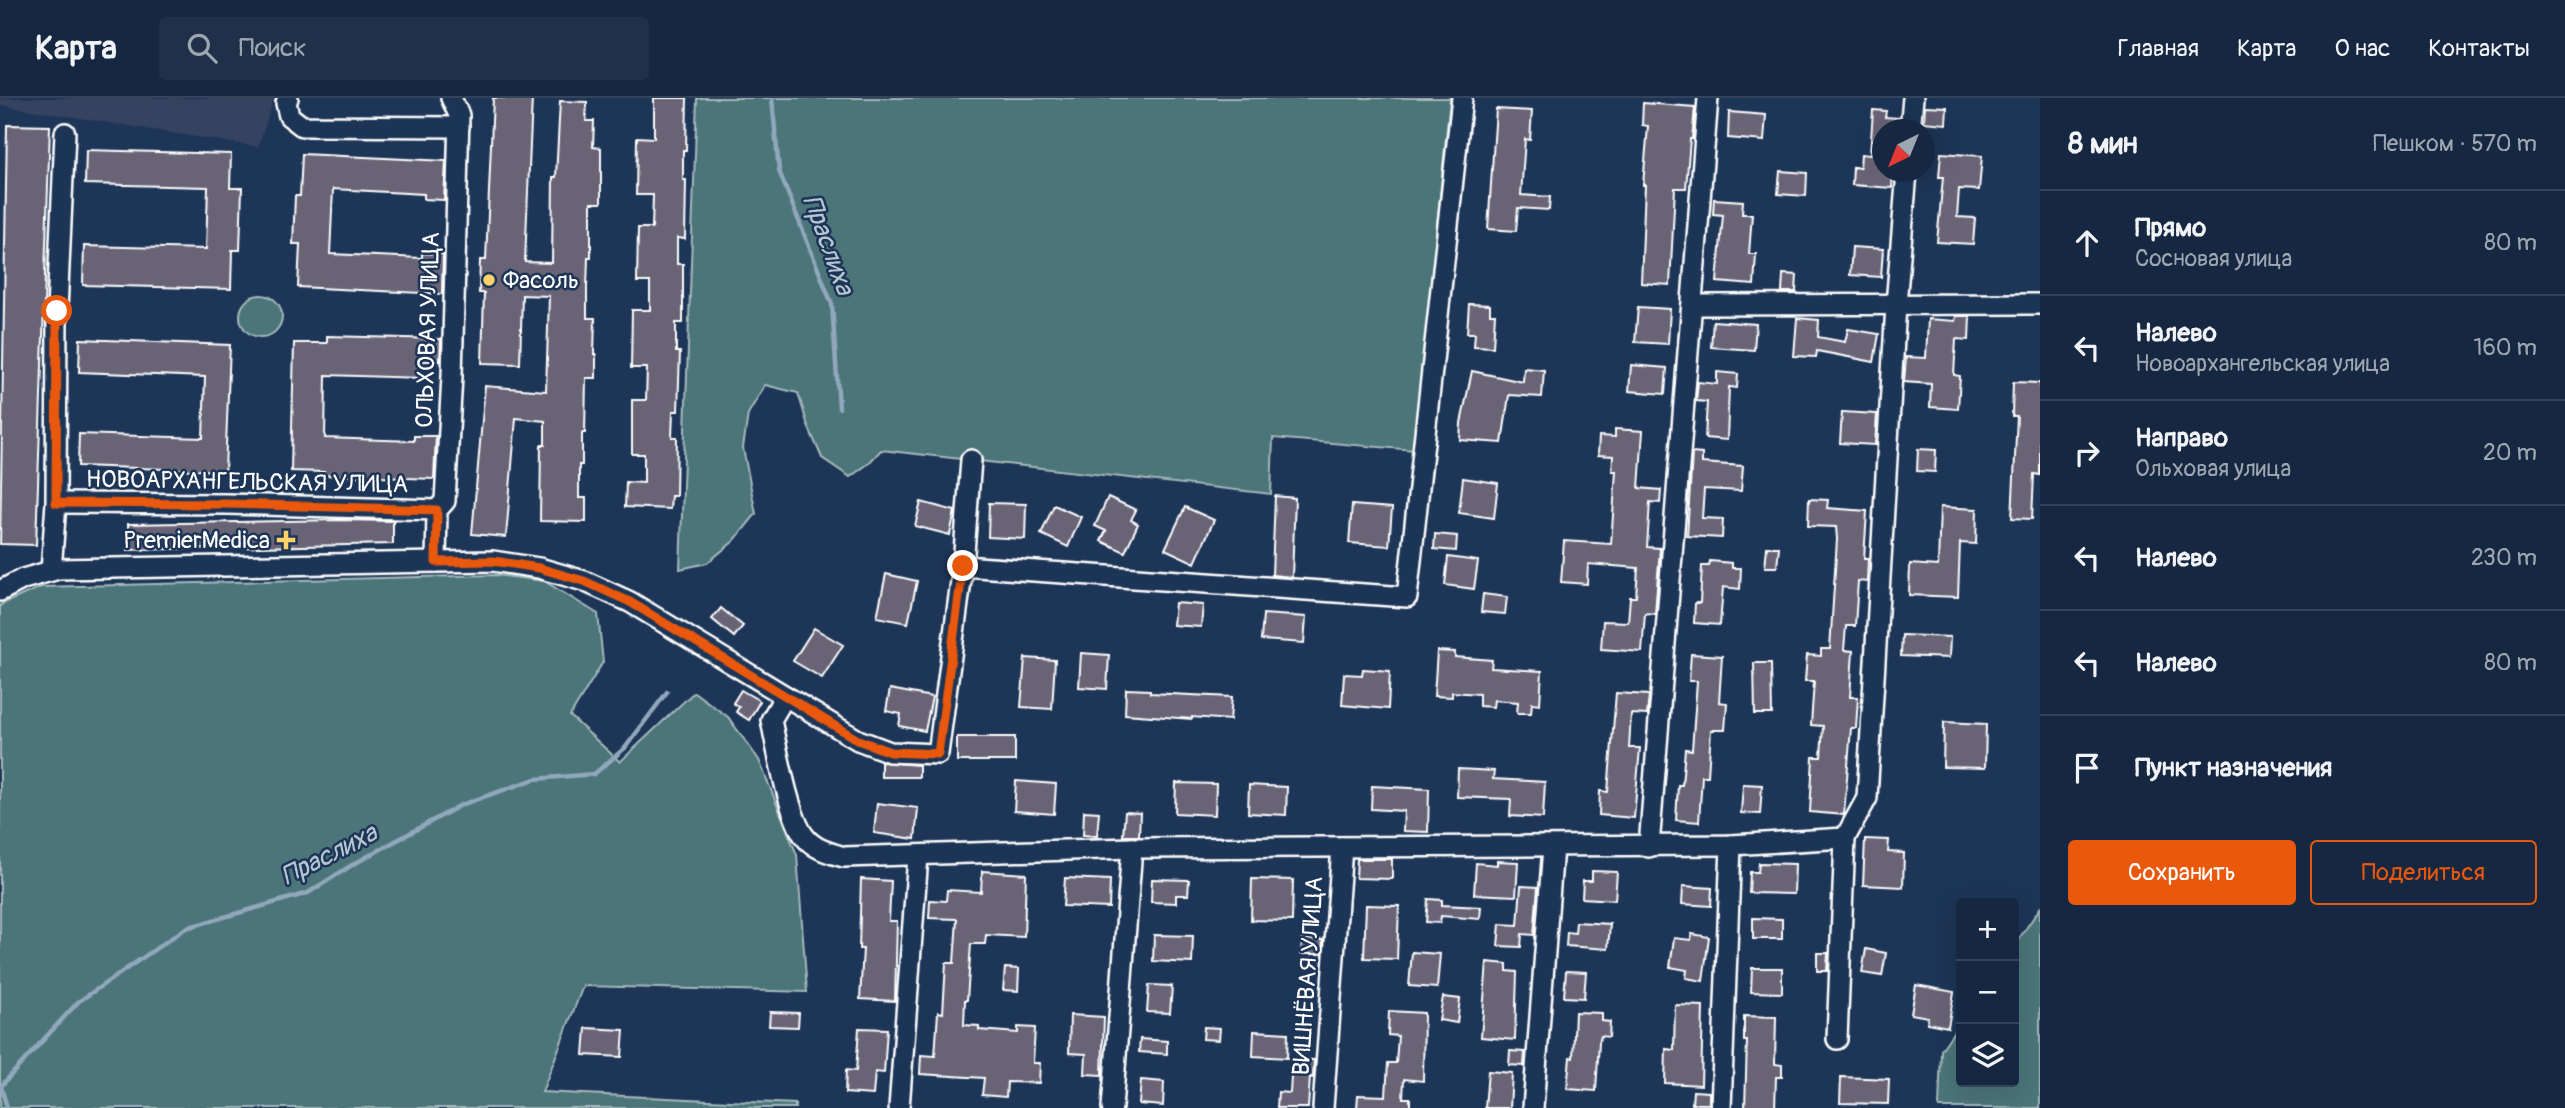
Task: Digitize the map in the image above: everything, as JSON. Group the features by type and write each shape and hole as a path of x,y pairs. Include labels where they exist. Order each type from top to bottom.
{"street":[{"path":"288,98 289,116 302,126 459,127"},
{"name":"ОЛЬХОВАЯ УЛИЦА","path":"436,562 437,510 445,501 452,376 459,115 451,98"},
{"path":"963,566 1407,597 1461,98"},
{"path":"1649,847 1708,98"},
{"path":"1911,119 1913,98"},
{"path":"51,571 56,503 57,311 65,133"},
{"path":"1836,1039 1846,838 1867,798 1896,305 1906,182"},
{"path":"1693,305 2040,304"},
{"path":"0,591 23,579 58,569 493,561 539,568 584,581 630,602 858,740 890,752 938,754 963,566 971,460"},
{"name":"НОВОАРХАНГЕЛЬСКАЯ УЛИЦА","path":"56,503 226,504 437,510"},
{"path":"785,696 771,720 796,824 806,839 823,851 844,857 1132,848 1649,847 1846,838"},
{"path":"1721,1108 1731,845"},
{"name":"ВИШНЁВАЯ УЛИЦА","path":"1322,1108 1342,847"},
{"path":"1112,1108 1132,848"},
{"path":"1533,1108 1553,848"},
{"path":"899,1108 918,856"}],"shaded area":[{"path":"0,98 274,98 258,147 0,105"}],"green space":[{"path":"697,98 1450,98 1414,450 1273,438 1271,494 881,450 850,477 822,458 798,393 765,385 748,414 743,448 756,514 734,541 707,563 680,569"},
{"path":"261,295 276,301 282,316 276,331 261,337 246,331 240,316 246,301"},
{"path":"497,575 544,581 598,614 603,662 570,716 620,762 694,692 728,717 759,760 797,855 807,992 583,986 542,1092 795,1104 795,1108 0,1108 0,605 41,587"},
{"path":"2040,908 2040,1108 1939,1108 1941,1050 1956,1028 1956,1087 2019,1087 2019,939"}],"building":[{"path":"493,98 532,98 525,262 552,263 553,177 556,177 560,101 587,102 586,121 594,121 593,147 601,148 601,203 591,203 591,257 588,257 587,288 587,318 595,318 596,378 586,378 585,433 582,433 582,465 579,465 579,498 586,498 586,522 540,521 541,445 545,445 545,421 516,418 506,537 472,534 485,386 546,391 549,296 522,295 520,364 482,363 484,293 479,293 480,260 486,260"},
{"path":"654,98 687,98 686,150 683,150 683,180 686,180 685,239 677,238 677,264 683,264 683,323 676,323 676,352 680,352 678,411 673,411 672,437 677,437 676,496 671,496 670,509 625,507 626,482 644,483 644,454 632,454 632,400 646,400 647,368 631,368 632,310 650,310 650,282 637,282 638,228 652,228 653,195 636,195 637,137 654,138"},
{"path":"1643,103 1695,107 1686,188 1675,188 1670,285 1641,283 1643,185 1648,126 1642,125"},
{"path":"1925,106 1947,107 1946,124 1935,123 1935,119 1924,119"},
{"path":"1496,109 1532,111 1530,140 1525,139 1521,195 1550,197 1549,210 1518,208 1516,231 1488,229"},
{"path":"1873,110 1886,111 1885,117 1899,118 1899,119 1872,119"},
{"path":"1729,112 1766,115 1764,141 1728,138"},
{"path":"7,125 50,126 36,545 0,544"},
{"path":"1872,125 1872,182 1892,182 1892,188 1852,185 1853,167 1860,168 1861,154 1870,155"},
{"path":"86,150 231,154 230,188 242,188 240,250 232,250 231,289 83,285 84,246 206,249 208,187 85,184"},
{"path":"1941,153 1982,156 1979,190 1959,189 1957,217 1975,218 1973,244 1937,242 1943,177 1939,177"},
{"path":"302,154 446,161 444,200 424,199 424,194 333,189 330,254 422,258 422,253 443,254 442,294 298,287 300,244 293,244 295,196 300,196"},
{"path":"1780,171 1807,173 1806,196 1778,194"},
{"path":"1714,199 1743,201 1742,214 1752,214 1749,254 1756,254 1754,285 1717,282 1723,215 1713,214"},
{"path":"1852,247 1883,249 1881,277 1850,275"},
{"path":"1783,274 1797,275 1796,292 1782,292"},
{"path":"1469,304 1490,305 1490,314 1495,314 1493,347 1474,346 1475,333 1467,333"},
{"path":"1638,307 1670,309 1668,344 1635,342"},
{"path":"1956,316 1970,316 1969,340 1956,339 1954,375 1960,376 1958,409 1930,407 1931,384 1904,382 1906,357 1926,358 1928,319 1955,321"},
{"path":"1797,318 1819,320 1818,337 1845,342 1848,329 1879,334 1874,362 1817,351 1816,357 1794,356"},
{"path":"1713,321 1756,324 1754,350 1711,347"},
{"path":"327,336 441,339 440,361 423,361 422,378 326,375 325,438 414,441 414,436 436,436 434,479 323,475 324,472 291,471 294,343 327,343"},
{"path":"80,339 230,345 225,471 78,466 79,434 203,438 205,377 79,372"},
{"path":"1631,365 1667,368 1665,394 1629,391"},
{"path":"1524,368 1544,370 1542,397 1509,395 1502,443 1460,440 1472,371 1523,382"},
{"path":"1717,372 1738,374 1737,388 1729,387 1727,440 1705,438 1707,402 1696,401 1698,382 1717,384"},
{"path":"2013,382 2040,383 2040,475 2034,474 2032,519 2012,518 2017,416 2012,416"},
{"path":"1842,412 1877,414 1875,445 1840,443"},
{"path":"1615,429 1643,431 1639,488 1661,490 1660,503 1650,502 1647,547 1660,548 1655,614 1645,613 1642,652 1601,649 1603,621 1628,622 1630,597 1636,597 1638,568 1588,564 1587,584 1561,582 1564,541 1611,544 1616,471 1612,471 1613,456 1598,455 1599,436 1615,437"},
{"path":"1918,449 1936,450 1935,472 1917,471"},
{"path":"1692,453 1702,454 1702,463 1743,466 1741,491 1704,489 1702,518 1723,519 1722,538 1687,536"},
{"path":"1463,478 1498,483 1494,518 1459,513"},
{"path":"1275,496 1295,498 1292,577 1272,575"},
{"path":"1108,497 1136,510 1131,520 1138,524 1125,552 1101,541 1106,531 1095,526"},
{"path":"1809,499 1828,500 1827,508 1867,511 1864,559 1868,559 1867,582 1858,581 1855,626 1846,626 1844,650 1853,651 1850,697 1858,697 1856,728 1851,728 1844,815 1810,812 1813,757 1821,757 1823,726 1811,725 1814,681 1805,681 1807,655 1821,656 1821,649 1830,649 1837,539 1836,527 1808,526"},
{"path":"921,502 955,511 950,535 915,526"},
{"path":"989,503 1026,504 1025,539 988,537"},
{"path":"1054,505 1081,517 1068,547 1041,534"},
{"path":"1352,505 1392,508 1389,546 1349,543"},
{"path":"1185,507 1214,520 1195,563 1165,549"},
{"path":"1940,507 1977,509 1976,544 1960,543 1958,597 1909,595 1910,564 1938,566"},
{"path":"393,521 393,544 128,550 128,524"},
{"path":"1435,534 1457,536 1456,551 1434,549"},
{"path":"1767,547 1779,547 1777,567 1765,567"},
{"path":"1448,557 1478,561 1474,589 1445,585"},
{"path":"1710,561 1732,563 1732,568 1741,568 1740,589 1723,587 1720,625 1694,623 1695,603 1700,603 1702,566 1709,566"},
{"path":"886,574 917,581 908,623 877,617"},
{"path":"1483,594 1507,597 1505,614 1481,612"},
{"path":"1175,603 1203,605 1201,627 1173,625"},
{"path":"721,608 743,626 734,637 712,619"},
{"path":"1263,614 1306,617 1304,643 1261,640"},
{"path":"814,628 843,645 822,678 793,661"},
{"path":"1902,635 1950,637 1949,658 1901,656"},
{"path":"1437,651 1455,652 1455,657 1492,660 1491,668 1542,671 1540,704 1532,703 1531,713 1517,713 1518,702 1494,700 1493,707 1479,706 1479,694 1452,692 1452,697 1434,696"},
{"path":"1081,653 1109,655 1107,689 1079,687"},
{"path":"1691,654 1722,656 1719,702 1727,703 1725,730 1711,730 1708,776 1702,776 1699,822 1676,820 1678,785 1682,785 1685,749 1692,750 1697,681 1689,681"},
{"path":"1025,658 1055,660 1052,709 1021,707"},
{"path":"1754,663 1771,663 1772,714 1755,714"},
{"path":"1363,669 1390,671 1388,709 1342,705 1344,674 1362,675"},
{"path":"890,689 932,697 925,731 899,726 901,714 886,711"},
{"path":"1126,689 1150,690 1150,693 1232,697 1230,720 1125,714"},
{"path":"741,690 760,701 749,720 736,712 739,707 733,703"},
{"path":"1616,693 1649,695 1647,715 1631,714 1629,748 1640,748 1634,818 1599,815 1600,791 1608,792"},
{"path":"1944,722 1986,724 1985,768 1943,767"},
{"path":"957,737 1015,737 1015,761 957,761"},
{"path":"881,762 919,765 919,777 881,777"},
{"path":"1458,769 1494,771 1493,779 1545,782 1543,818 1510,816 1511,799 1457,797"},
{"path":"1016,781 1056,784 1054,814 1014,811"},
{"path":"1176,783 1216,784 1215,815 1175,813"},
{"path":"1743,784 1762,785 1760,814 1741,813"},
{"path":"1249,785 1287,787 1286,815 1248,813"},
{"path":"1372,786 1429,789 1428,832 1403,831 1404,811 1371,809"},
{"path":"877,803 918,808 915,839 874,833"},
{"path":"1084,811 1099,812 1097,836 1083,835"},
{"path":"1125,812 1140,813 1139,836 1123,836"},
{"path":"1865,839 1889,840 1888,852 1904,853 1903,887 1863,885"},
{"path":"1357,859 1392,859 1392,879 1356,878"},
{"path":"1497,861 1518,862 1516,896 1474,894 1476,863 1497,865"},
{"path":"1759,863 1795,864 1794,894 1749,893 1750,872 1758,872"},
{"path":"982,871 1026,874 1024,937 986,935 985,944 971,944 965,1000 964,1025 979,1026 979,1030 1018,1033 1018,1027 1035,1028 1033,1063 1040,1063 1039,1083 1007,1082 1006,1097 982,1095 984,1078 920,1074 921,1055 935,1056 938,1012 943,1013 946,963 954,963 957,919 929,918 930,900 946,901 947,890 981,892"},
{"path":"1592,871 1617,872 1615,900 1582,898 1583,881 1592,881"},
{"path":"1065,878 1110,880 1109,908 1063,906"},
{"path":"861,879 891,881 889,921 897,921 895,1001 860,999 863,949 859,949"},
{"path":"1152,879 1189,880 1188,895 1176,895 1176,903 1151,902"},
{"path":"1252,879 1293,880 1292,921 1251,920"},
{"path":"1521,886 1538,887 1534,935 1522,934 1521,947 1498,946 1500,924 1518,925"},
{"path":"1683,886 1712,888 1711,906 1682,904"},
{"path":"1428,899 1442,900 1442,905 1481,907 1480,919 1441,916 1440,923 1426,922"},
{"path":"1366,905 1399,906 1397,959 1364,958"},
{"path":"1753,918 1782,919 1782,939 1753,939"},
{"path":"1576,922 1610,924 1608,949 1566,946 1567,932 1575,933"},
{"path":"1692,934 1709,937 1703,981 1686,978 1687,970 1670,967 1674,938 1691,940"},
{"path":"1154,935 1193,936 1192,963 1153,961"},
{"path":"1302,939 1323,940 1322,954 1301,954"},
{"path":"1866,949 1886,953 1882,976 1862,973"},
{"path":"1412,952 1440,954 1437,988 1409,986"},
{"path":"1817,953 1828,953 1827,971 1817,971"},
{"path":"1487,962 1507,964 1507,971 1517,972 1515,1040 1481,1037"},
{"path":"1005,968 1019,969 1018,991 1003,990"},
{"path":"1752,968 1782,968 1782,993 1751,992"},
{"path":"1566,971 1586,972 1584,998 1564,997"},
{"path":"1149,985 1172,986 1170,1013 1147,1012"},
{"path":"1916,985 1954,992 1948,1027 1927,1023 1928,1017 1911,1014"},
{"path":"1443,997 1460,999 1457,1023 1439,1020"},
{"path":"1675,1005 1703,1006 1701,1085 1665,1083 1666,1049 1674,1050"},
{"path":"1389,1011 1424,1013 1423,1081 1404,1079 1403,1098 1410,1098 1410,1108 1357,1108 1358,1095 1386,1096 1388,1063 1396,1063 1398,1036 1388,1035"},
{"path":"770,1012 799,1013 798,1027 769,1026"},
{"path":"1575,1012 1602,1013 1602,1021 1610,1022 1609,1037 1601,1036 1599,1042 1596,1091 1567,1089 1570,1057 1573,1058"},
{"path":"1070,1015 1104,1017 1102,1075 1085,1074 1086,1054 1069,1053"},
{"path":"1744,1016 1776,1017 1775,1064 1782,1065 1782,1077 1776,1077 1775,1108 1745,1108 1747,1041 1744,1041"},
{"path":"1204,1027 1220,1028 1219,1040 1203,1039"},
{"path":"586,1028 624,1030 622,1057 584,1055"},
{"path":"859,1028 887,1029 884,1073 875,1072 873,1095 845,1093 846,1070 856,1071"},
{"path":"1254,1031 1288,1033 1287,1058 1253,1056"},
{"path":"1140,1039 1167,1041 1167,1054 1139,1052"},
{"path":"1510,1051 1525,1052 1524,1066 1509,1065"},
{"path":"1292,1059 1314,1060 1308,1108 1277,1108 1278,1092 1290,1093"},
{"path":"1488,1071 1512,1073 1510,1108 1485,1108"},
{"path":"1841,1077 1889,1079 1888,1104 1840,1103"},
{"path":"1141,1080 1164,1082 1163,1106 1139,1104"},
{"path":"1693,1091 1709,1092 1709,1104 1692,1104"}],"waterway":[{"name":"Праслиха","path":"772,98 779,171 832,304 839,408"},
{"name":"Праслиха","path":"7,1108 1,1086 78,1002 186,928 308,893 352,865 461,805 535,779 594,774 625,748 667,692"}],"place":[{"name":"Фасоль","path":"489,280"},
{"name":"PremierMedica","path":"286,540"}],"route":[{"path":"57,311 56,503 226,504 437,510 436,562 493,561 539,568 584,581 630,602 858,740 890,752 938,754 963,566"}]}
